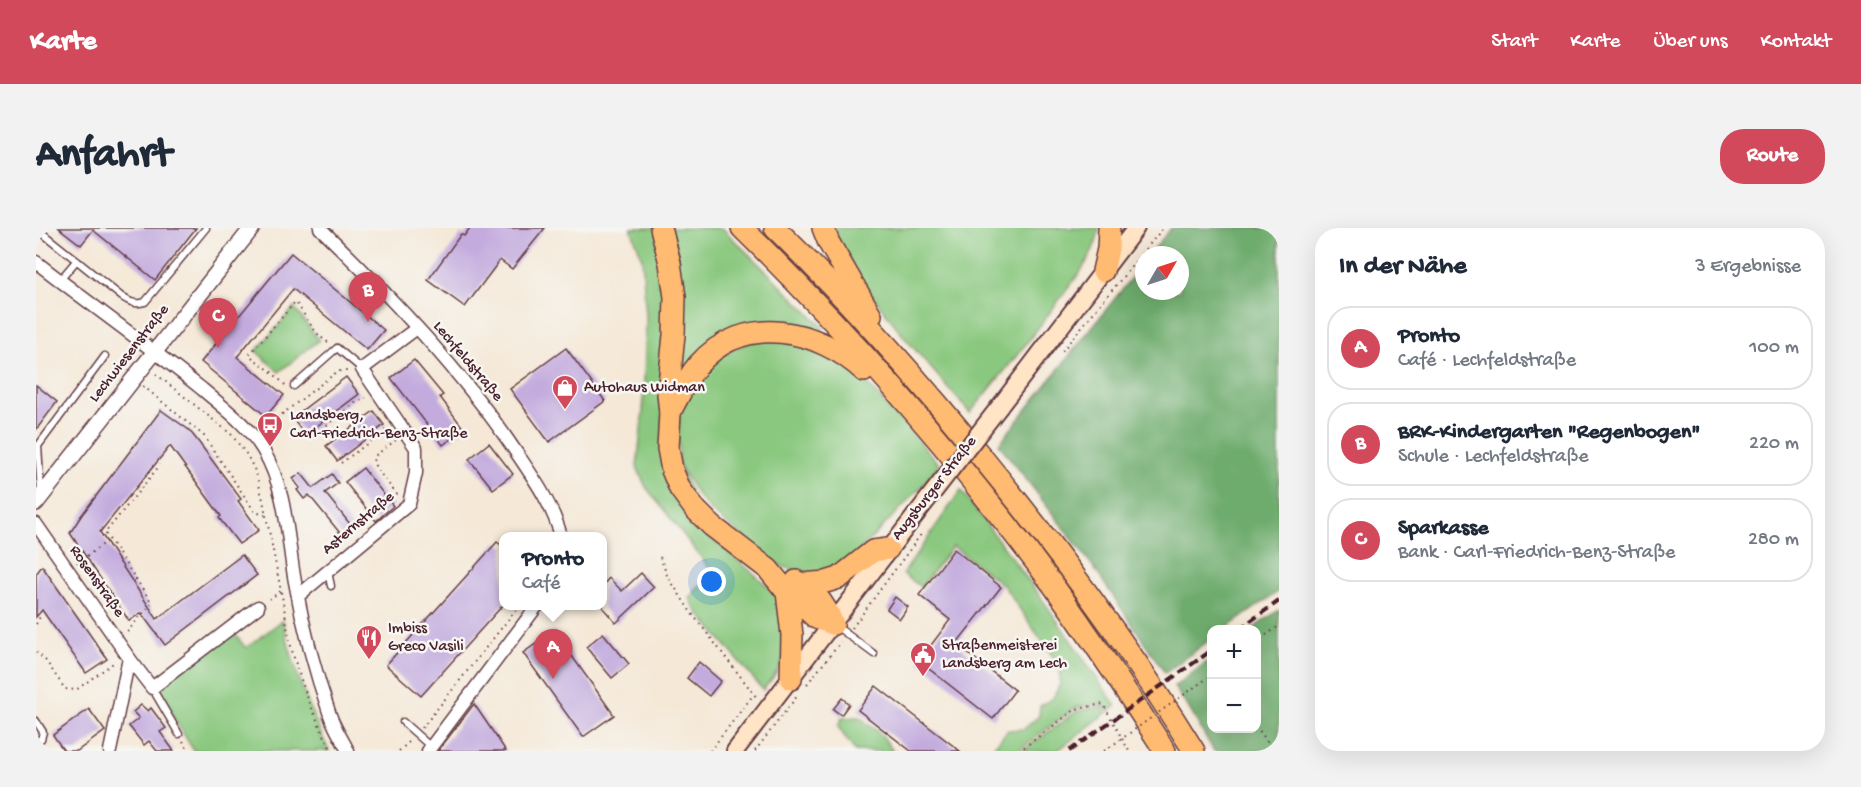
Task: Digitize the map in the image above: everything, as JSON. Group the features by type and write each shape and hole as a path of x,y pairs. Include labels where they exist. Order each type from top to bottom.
{"highway":[{"path":"661,228 670,263 675,297 668,394 670,413 668,448 672,470 680,489 694,508 712,526 794,588 815,594 840,630"},
{"path":"742,228 832,321 991,504 1101,653 1165,751"},
{"path":"776,228 890,347 1009,490 1121,639 1194,751"},
{"path":"824,228 829,243 890,347"},
{"path":"1103,271 1108,249 1109,228"},
{"path":"670,413 689,377 713,351 730,341 750,334 775,332 800,335 827,345 858,365 925,426"},
{"path":"794,588 839,578 873,551 888,549"},
{"path":"791,679 794,588"}],"main road":[{"name":"Augsburger Straße","path":"735,751 791,679 840,630 888,549 1136,228"}],"street":[{"name":"Lechwiesenstraße","path":"39,499 252,228"},
{"name":"Lechfeldstraße","path":"320,228 417,328 479,401 542,491 556,516 560,532"},
{"path":"36,262 155,352 237,418 254,436 264,452 278,486 289,530 298,596 311,651 330,717 348,751"},
{"path":"362,369 417,328"},
{"name":"Asternstraße","path":"298,596 409,504 416,473 416,448 362,369"},
{"name":"Rosenstraße","path":"36,524 117,642 152,688"},
{"path":"152,688 258,607"},
{"path":"429,749 534,610"},
{"path":"110,751 128,656"}],"lane":[{"path":"36,228 122,297 138,304 145,302 207,228"},
{"path":"60,281 76,261"},
{"path":"292,388 337,348 362,369"},
{"path":"39,499 38,446 105,356"},
{"path":"328,572 331,586"},
{"path":"840,630 874,654"},
{"name":"Rosenstraße","path":"152,688 179,734"},
{"path":"36,721 44,732 41,739 36,742"},
{"path":"403,722 429,749"}],"path":[{"path":"1060,353 1163,228"},
{"path":"292,388 249,355 295,302 321,339 337,348"},
{"path":"254,436 338,371 362,369"},
{"path":"154,372 231,434 247,454 256,473 298,673 312,712 332,751"},
{"path":"134,379 204,436 255,512 266,516"},
{"path":"317,433 355,403 377,390"},
{"path":"295,395 299,400"},
{"path":"341,463 398,421"},
{"path":"406,433 376,454 373,461 406,507"},
{"path":"117,642 152,603 105,533 160,465"},
{"path":"755,751 803,689 840,630 923,532"},
{"path":"68,570 109,540"},
{"path":"660,557 667,576 690,611 754,694 710,751"},
{"path":"258,607 281,591"},
{"path":"399,751 417,734 516,610"},
{"path":"36,624 41,615"},
{"path":"1261,639 1279,626"},
{"path":"36,652 65,689 76,690 128,656"},
{"path":"1104,751 1207,678"},
{"path":"1019,751 1076,709 1103,704 1129,751"},
{"path":"1261,732 1269,744 1279,745"}],"green space":[{"path":"631,228 656,228 669,296 662,424 708,536 778,596 788,648 777,672 763,690 696,610 690,598 714,574 646,487 637,467 643,411 646,317 642,258"},
{"path":"667,228 722,228 823,327 820,333 773,322 682,373 677,369"},
{"path":"832,228 1099,228 1089,258 1076,277 970,413 905,338 860,279"},
{"path":"1171,228 1279,228 1279,591 1231,625 1207,625 1207,642 1165,673 1092,565 999,444 1135,273 1135,300 1189,300 1189,246 1156,246"},
{"path":"294,308 319,340 279,372 256,351"},
{"path":"754,340 800,340 853,368 939,464 926,482 838,573 806,575 779,565 712,512 697,495 679,464 680,408 687,392 718,356"},
{"path":"961,490 1040,596 1116,706 1109,712 1102,703 1075,708 1017,751 990,751 1008,730 1024,729 1039,716 1040,706 1053,698 1060,684 1060,667 1004,586 953,546 921,587 903,574"},
{"path":"1279,610 1279,751 1214,751 1174,687 1207,662 1207,733 1261,733 1261,625 1258,625"},
{"path":"283,620 302,687 329,751 194,751 156,689 232,631 246,648"},
{"path":"1102,706 1106,713 1057,751 1022,751 1077,711"},
{"path":"859,717 881,734 893,751 855,751 838,727 842,718"}],"building":[{"path":"59,228 196,228 155,280 93,230 81,245"},
{"path":"470,228 545,228 512,269 500,260 465,307 428,280 461,234 464,236"},
{"path":"291,253 384,330 367,350 293,289 237,357 284,395 266,416 201,362"},
{"path":"566,348 605,401 549,442 510,389"},
{"path":"414,360 443,395 440,397 464,429 443,445 391,378"},
{"path":"346,377 359,394 305,435 292,418"},
{"path":"36,385 57,402 36,430"},
{"path":"161,410 189,430 241,499 238,501 259,530 239,544 170,446 100,532 157,619 242,555 257,575 165,645 141,613 129,621 70,533"},
{"path":"374,411 384,425 337,461 326,446"},
{"path":"489,443 513,474 493,489 469,459"},
{"path":"363,468 393,506 376,521 345,482"},
{"path":"301,473 313,488 332,474 338,483 325,493 354,529 344,538 309,495 304,499 297,490 300,488 293,479"},
{"path":"497,542 499,543 499,610 421,696 386,665"},
{"path":"954,549 1001,587 956,644 1015,690 993,719 919,661 950,620 919,595"},
{"path":"42,566 107,659 86,673 42,610 36,617 36,574"},
{"path":"641,573 654,587 616,623 605,610 607,610 607,580 609,578 622,591"},
{"path":"895,597 908,607 900,619 887,609"},
{"path":"554,631 614,715 583,737 523,653"},
{"path":"603,633 629,664 612,678 586,647"},
{"path":"699,662 721,681 709,696 687,678"},
{"path":"876,686 960,751 911,751 858,710"},
{"path":"842,698 849,704 841,715 833,709"},
{"path":"474,704 506,751 438,751"},
{"path":"141,705 148,711 151,708 166,728 160,732 174,751 157,751 149,741 144,745 129,726 139,718 133,712"},
{"path":"89,709 105,731 77,751 64,751 53,735"}],"railway":[{"path":"1245,625 1279,601"},
{"path":"1069,751 1207,654"}],"place":[{"name":"BRK-Kindergarten \"Regenbogen\"","path":"368,322"},
{"name":"Sparkasse","path":"218,348"},
{"name":"Autohaus Widman","path":"565,411"},
{"name":"Landsberg, Carl-Friedrich-Benz-Straße","path":"270,448"},
{"name":"Imbiss Greco Vasili","path":"369,661"},
{"name":"Straßenmeisterei Landsberg am Lech","path":"923,678"},
{"name":"Pronto","path":"553,679"}]}
